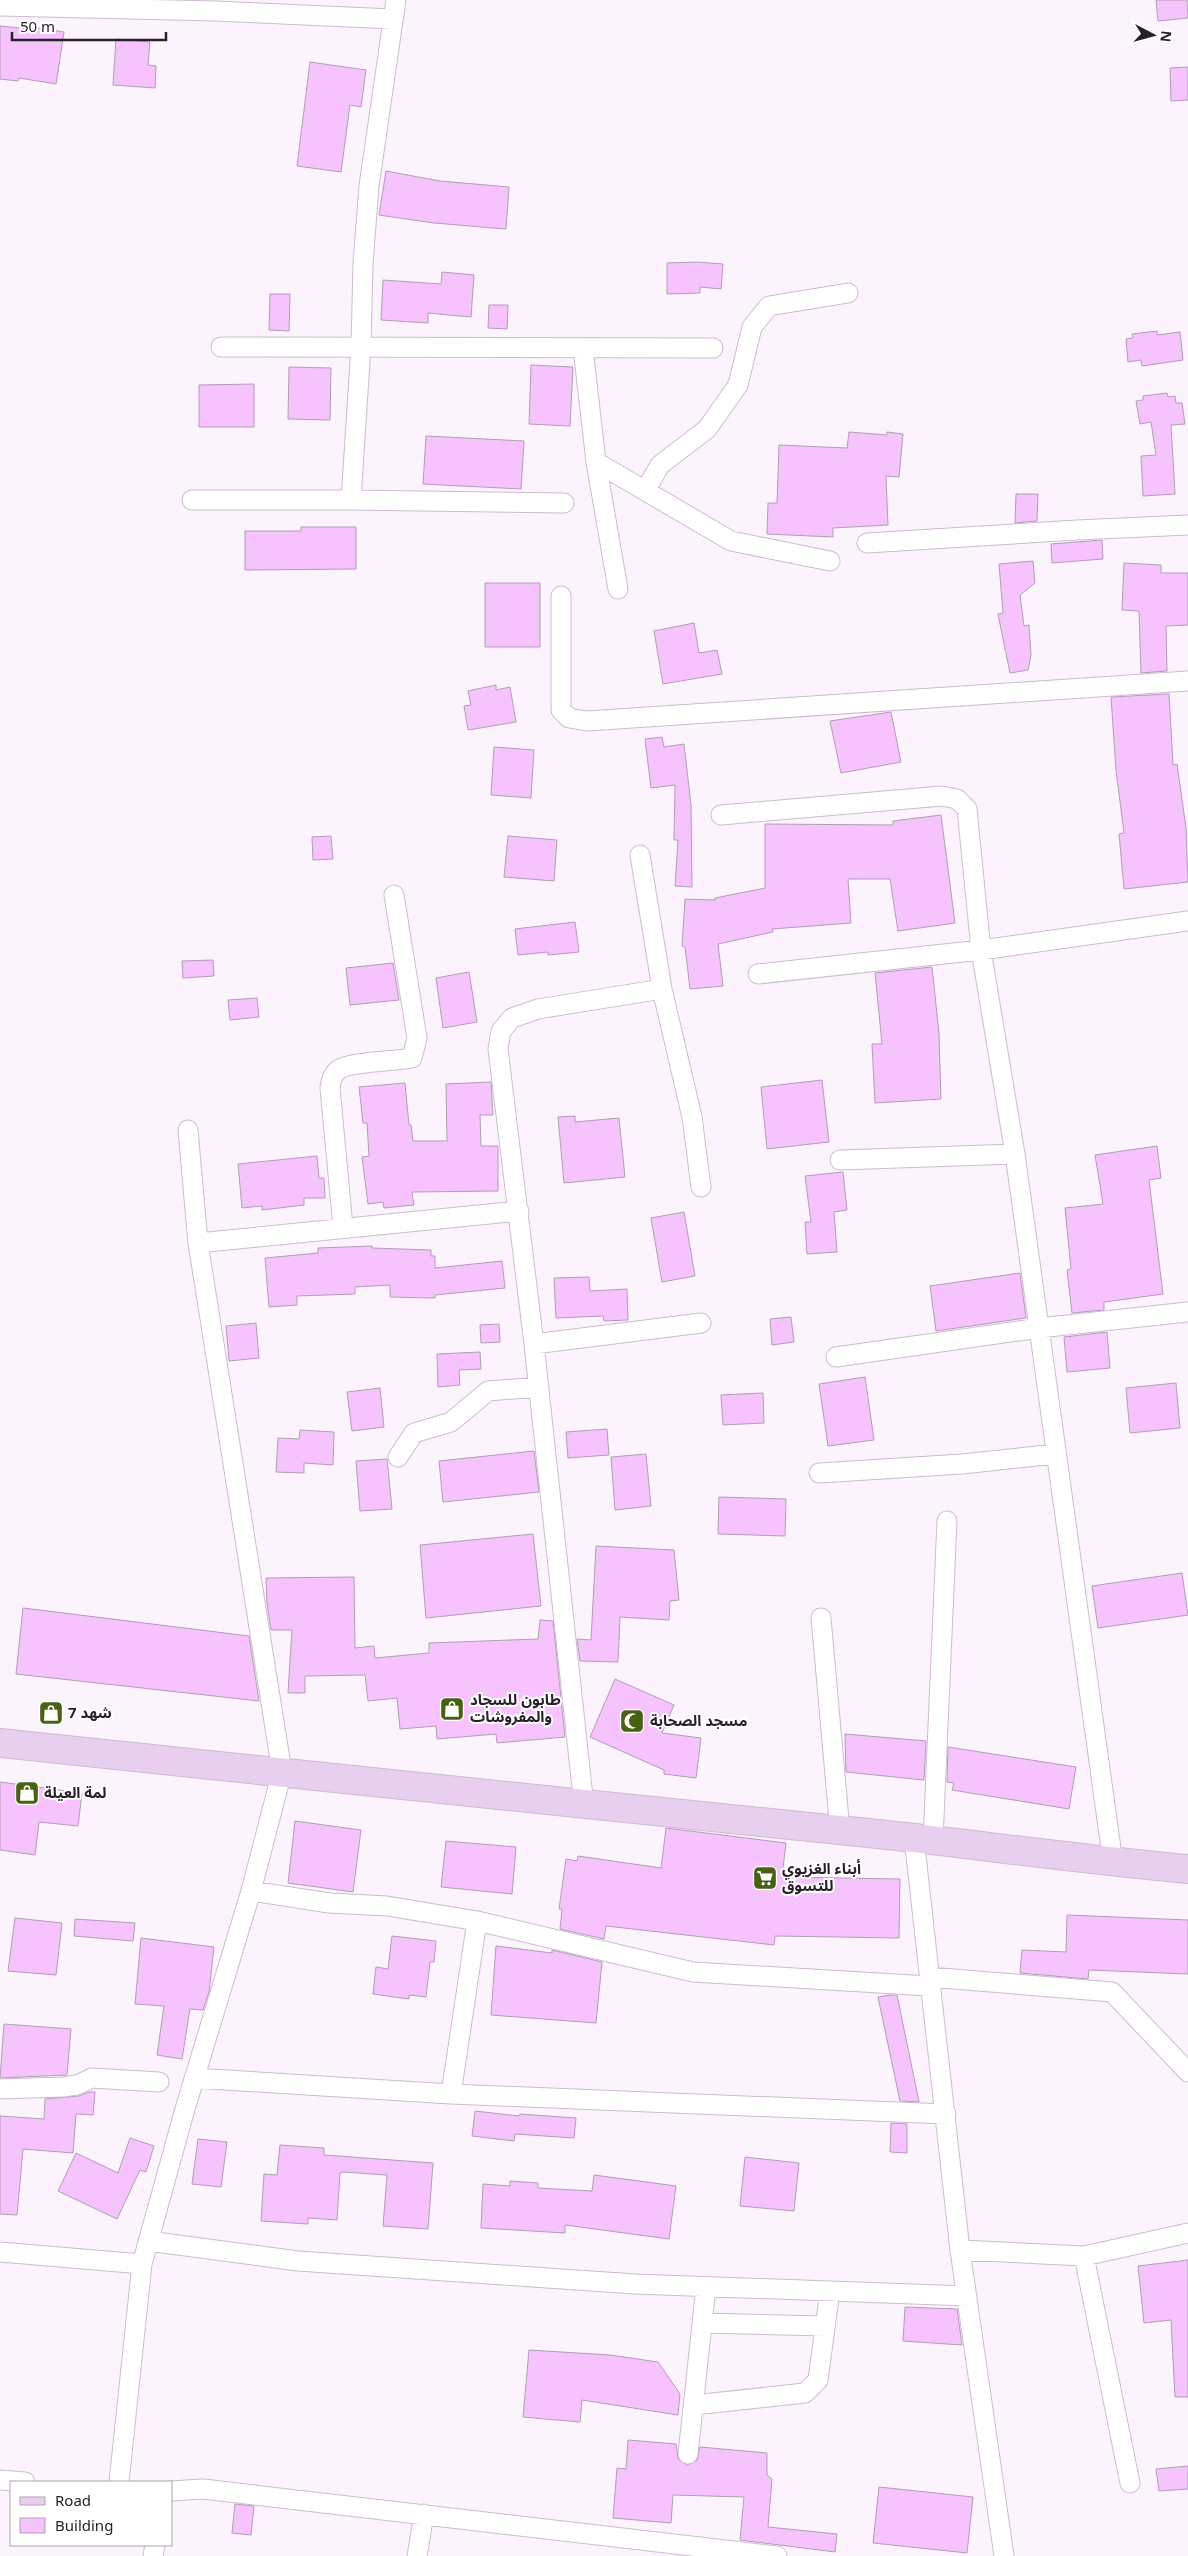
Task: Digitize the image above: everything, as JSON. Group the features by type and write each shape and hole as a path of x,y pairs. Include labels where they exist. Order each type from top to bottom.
{"main road":[{"path":"0,1743 584,1806 840,1830 1113,1863 1188,1869"}],"street":[{"path":"351,500 361,346 363,264 369,186 396,0"},
{"path":"0,6 52,3 393,20"},
{"path":"645,491 660,465 707,429 738,385 752,327 769,306 848,293"},
{"path":"221,347 713,348"},
{"path":"583,348 596,462 618,590"},
{"path":"596,462 731,541 830,562"},
{"path":"192,500 564,503"},
{"path":"867,542 1077,530 1188,526"},
{"path":"561,596 561,710 569,718 587,721 1188,681"},
{"path":"721,815 942,796 957,799 967,809 981,950 1015,1154 1113,1863"},
{"path":"640,855 662,989 692,1117 701,1187"},
{"path":"343,1227 330,1088 332,1077 338,1070 353,1065 412,1058 416,1050 417,1038 394,895"},
{"path":"758,974 981,950 1188,922"},
{"path":"584,1806 539,1387 498,1049 501,1031 512,1018 538,1009 662,989"},
{"path":"119,2481 142,2264 194,2078 251,1891 282,1772 198,1243 188,1130"},
{"path":"840,1160 1015,1154"},
{"path":"198,1243 343,1227 519,1211"},
{"path":"836,1357 1039,1328 1188,1312"},
{"path":"534,1344 701,1323"},
{"path":"398,1457 414,1433 451,1422 488,1392 539,1387"},
{"path":"819,1473 962,1464 1055,1454"},
{"path":"947,1521 923,1839 929,1982 946,2114 960,2250 1004,2556"},
{"path":"822,1618 840,1830"},
{"path":"251,1891 329,1903 387,1906 477,1921 693,1972 1112,1992 1188,2072"},
{"path":"452,2094 477,1921"},
{"path":"0,2089 63,2087 77,2085 92,2078 159,2082"},
{"path":"194,2078 452,2094 946,2114"},
{"path":"960,2250 1084,2256 1188,2233"},
{"path":"148,2241 298,2261 625,2284 967,2296"},
{"path":"0,2252 142,2264"},
{"path":"1084,2256 1130,2483"},
{"path":"688,2454 706,2287"},
{"path":"694,2405 805,2393 818,2380 830,2291"},
{"path":"702,2323 825,2326"},
{"path":"0,2480 12,2481"},
{"path":"172,2491 203,2489 424,2514 717,2552 777,2556"},
{"path":"417,2556 424,2514"}],"building":[{"path":"1156,0 1187,0 1188,18 1158,21"},
{"path":"0,26 32,29 33,27 64,32 56,84 19,78 18,81 0,79"},
{"path":"116,39 150,42 148,65 156,66 155,88 113,85"},
{"path":"310,62 366,70 361,107 350,105 341,172 297,166"},
{"path":"1188,67 1188,100 1171,101 1170,68"},
{"path":"386,171 440,181 509,187 506,229 434,223 379,215"},
{"path":"697,262 723,264 721,289 700,287 700,293 667,294 667,263"},
{"path":"442,272 474,275 471,317 428,313 428,323 381,320 383,280 441,284"},
{"path":"270,294 290,294 289,331 269,330"},
{"path":"489,305 508,305 507,329 488,328"},
{"path":"1157,331 1157,335 1180,332 1183,360 1142,366 1141,360 1128,362 1126,339 1133,338 1132,334"},
{"path":"531,365 573,367 570,426 529,424"},
{"path":"289,367 331,368 330,420 288,419"},
{"path":"254,384 254,427 199,427 199,385"},
{"path":"1167,393 1168,397 1175,396 1176,403 1182,403 1185,424 1171,425 1175,494 1143,496 1141,456 1156,455 1151,422 1140,424 1136,401 1143,400 1143,396"},
{"path":"849,432 887,435 887,432 903,434 899,477 886,476 888,525 833,528 833,537 767,534 768,503 777,503 779,445 847,448"},
{"path":"426,436 524,441 521,489 423,484"},
{"path":"1016,494 1038,494 1037,521 1015,523"},
{"path":"301,527 356,527 356,569 245,570 245,531 301,531"},
{"path":"1102,540 1103,559 1052,563 1051,544"},
{"path":"1033,561 1035,583 1020,595 1024,626 1029,625 1031,655 1028,670 1010,673 998,614 1003,613 999,564"},
{"path":"1124,563 1161,565 1161,573 1188,573 1188,625 1166,626 1167,671 1141,673 1139,611 1122,610"},
{"path":"485,583 540,583 540,647 485,647"},
{"path":"694,623 699,653 717,650 722,674 663,684 654,631"},
{"path":"496,685 496,690 510,687 516,722 468,730 464,706 471,705 468,691"},
{"path":"1169,694 1173,765 1177,764 1186,828 1188,882 1124,889 1119,834 1124,833 1116,770 1111,697"},
{"path":"891,712 901,762 841,773 830,721"},
{"path":"662,737 664,747 684,744 691,805 692,887 675,886 678,840 674,840 675,785 651,788 645,739"},
{"path":"494,747 534,750 531,798 491,795"},
{"path":"941,815 955,923 898,931 890,879 848,879 851,923 772,929 773,932 718,944 723,986 690,989 685,947 682,946 685,899 715,900 715,898 765,888 765,824 893,825 893,821"},
{"path":"331,836 333,859 313,860 312,837"},
{"path":"508,836 557,840 554,881 504,877"},
{"path":"575,922 579,952 548,955 548,952 518,955 515,929"},
{"path":"213,960 214,976 183,978 182,961"},
{"path":"393,963 399,1000 350,1005 346,968"},
{"path":"932,967 939,1033 941,1099 875,1103 872,1044 882,1044 875,973"},
{"path":"469,972 477,1022 443,1028 436,978"},
{"path":"257,998 259,1017 230,1020 228,1000"},
{"path":"822,1080 829,1142 767,1149 761,1087"},
{"path":"491,1082 493,1115 480,1115 481,1146 498,1146 498,1191 412,1192 414,1205 384,1208 383,1202 368,1204 362,1157 369,1156 367,1123 363,1123 359,1087 405,1083 409,1125 411,1125 413,1141 447,1141 446,1084"},
{"path":"575,1116 575,1122 619,1118 625,1177 564,1183 558,1117"},
{"path":"1157,1146 1161,1178 1149,1180 1163,1294 1104,1302 1104,1310 1072,1313 1067,1270 1071,1269 1065,1208 1103,1204 1095,1155"},
{"path":"317,1156 319,1178 324,1178 325,1198 304,1198 304,1205 262,1210 262,1206 242,1208 238,1164"},
{"path":"843,1172 847,1210 834,1212 837,1252 807,1254 805,1222 811,1222 805,1176"},
{"path":"684,1212 695,1276 662,1282 651,1218"},
{"path":"372,1246 372,1248 431,1250 431,1256 435,1256 435,1268 502,1261 505,1288 435,1295 435,1298 390,1297 390,1285 355,1287 355,1294 297,1296 297,1305 269,1307 265,1258 318,1253 318,1248"},
{"path":"1020,1273 1026,1318 936,1331 930,1286"},
{"path":"589,1277 590,1291 627,1289 628,1320 604,1321 603,1316 556,1318 554,1278"},
{"path":"791,1317 794,1342 772,1345 770,1319"},
{"path":"256,1323 259,1358 229,1361 226,1326"},
{"path":"499,1324 500,1342 481,1343 480,1325"},
{"path":"1107,1332 1110,1368 1067,1372 1064,1337"},
{"path":"480,1352 481,1369 459,1370 460,1385 438,1387 437,1354"},
{"path":"865,1377 874,1440 828,1446 819,1384"},
{"path":"1176,1383 1180,1428 1130,1433 1126,1388"},
{"path":"380,1388 384,1427 352,1431 347,1392"},
{"path":"763,1393 764,1423 723,1425 721,1395"},
{"path":"607,1429 609,1455 568,1458 566,1432"},
{"path":"300,1430 334,1432 333,1465 304,1463 304,1473 276,1472 278,1438 299,1439"},
{"path":"534,1451 539,1492 443,1502 439,1461"},
{"path":"646,1454 651,1506 615,1510 611,1457"},
{"path":"387,1459 392,1509 360,1511 356,1461"},
{"path":"719,1497 786,1499 785,1536 718,1534"},
{"path":"533,1534 541,1606 426,1618 420,1545"},
{"path":"596,1546 674,1550 679,1600 670,1601 669,1620 620,1617 618,1662 580,1661 577,1639 591,1640"},
{"path":"1182,1573 1188,1615 1098,1628 1092,1586"},
{"path":"354,1577 355,1648 374,1646 375,1658 429,1653 429,1643 538,1639 540,1620 553,1621 565,1737 497,1743 496,1734 437,1739 436,1726 400,1729 397,1698 368,1701 365,1675 305,1676 305,1693 288,1693 292,1630 271,1630 266,1578"},
{"path":"23,1608 249,1636 259,1701 16,1674"},
{"name":"مسجد الصحابة","path":"615,1679 674,1705 662,1733 701,1738 696,1778 664,1774 664,1770 590,1737"},
{"path":"845,1734 926,1741 924,1780 846,1772"},
{"path":"948,1747 1076,1767 1069,1809 952,1790 954,1783 947,1782"},
{"path":"0,1782 82,1793 78,1826 39,1822 35,1855 0,1850"},
{"path":"295,1821 361,1830 353,1892 288,1883"},
{"path":"666,1828 786,1843 782,1877 900,1879 899,1938 775,1936 774,1945 606,1926 604,1939 560,1929 562,1909 559,1909 566,1859 577,1861 578,1856 661,1868"},
{"path":"446,1841 516,1847 512,1894 441,1887"},
{"path":"1067,1915 1188,1920 1188,1974 1089,1970 1088,1979 1020,1973 1022,1950 1066,1952"},
{"path":"15,1918 62,1923 56,1975 8,1971"},
{"path":"75,1919 135,1923 133,1941 74,1936"},
{"path":"392,1936 436,1941 434,1962 430,1962 426,1997 409,1995 409,1999 373,1994 376,1967 388,1969"},
{"path":"141,1938 214,1947 209,1992 203,2010 190,2009 182,2059 157,2055 164,2006 135,2004"},
{"path":"496,1946 552,1953 552,1950 602,1962 596,2023 491,2015"},
{"path":"897,1995 919,2102 900,2101 878,1997"},
{"path":"4,2024 71,2029 67,2075 0,2078"},
{"path":"95,2092 93,2115 76,2114 73,2153 23,2149 17,2215 0,2214 0,2116 44,2119 45,2099 79,2096"},
{"path":"475,2111 519,2116 520,2114 576,2118 574,2138 515,2134 514,2141 472,2136"},
{"path":"891,2123 907,2124 907,2153 890,2152"},
{"path":"130,2138 154,2146 146,2172 140,2170 117,2219 58,2191 76,2153 118,2173"},
{"path":"198,2139 227,2142 221,2187 192,2184"},
{"path":"280,2145 324,2148 324,2155 433,2163 428,2229 383,2226 387,2175 343,2172 340,2173 337,2220 308,2218 308,2224 261,2221 264,2174 277,2175"},
{"path":"745,2157 799,2163 794,2211 740,2206"},
{"path":"594,2175 676,2186 669,2239 565,2225 565,2233 481,2228 483,2184 510,2186 510,2181 538,2183 538,2188 592,2191"},
{"path":"1188,2260 1188,2397 1175,2397 1171,2320 1144,2323 1138,2266"},
{"path":"905,2307 957,2309 962,2345 903,2341"},
{"path":"529,2350 610,2355 658,2362 680,2394 678,2415 582,2400 580,2422 523,2417"},
{"path":"628,2440 676,2444 678,2459 687,2465 697,2460 700,2447 767,2453 767,2475 772,2479 768,2527 837,2534 835,2552 740,2540 744,2497 673,2495 671,2523 613,2518 617,2468 626,2469"},
{"path":"1188,2466 1188,2489 1159,2491 1156,2469"},
{"path":"879,2487 973,2497 967,2553 873,2543"},
{"path":"235,2504 254,2506 251,2535 232,2533"}],"place":[{"name":"طابون للسجاد والمفروشات","path":"452,1709"},
{"name":"شهد 7","path":"51,1713"},
{"name":"مسجد الصحابة","path":"632,1721"},
{"name":"لمة العيلة","path":"27,1793"},
{"name":"أبناء الغزيوي للتسوق","path":"765,1878"}]}
